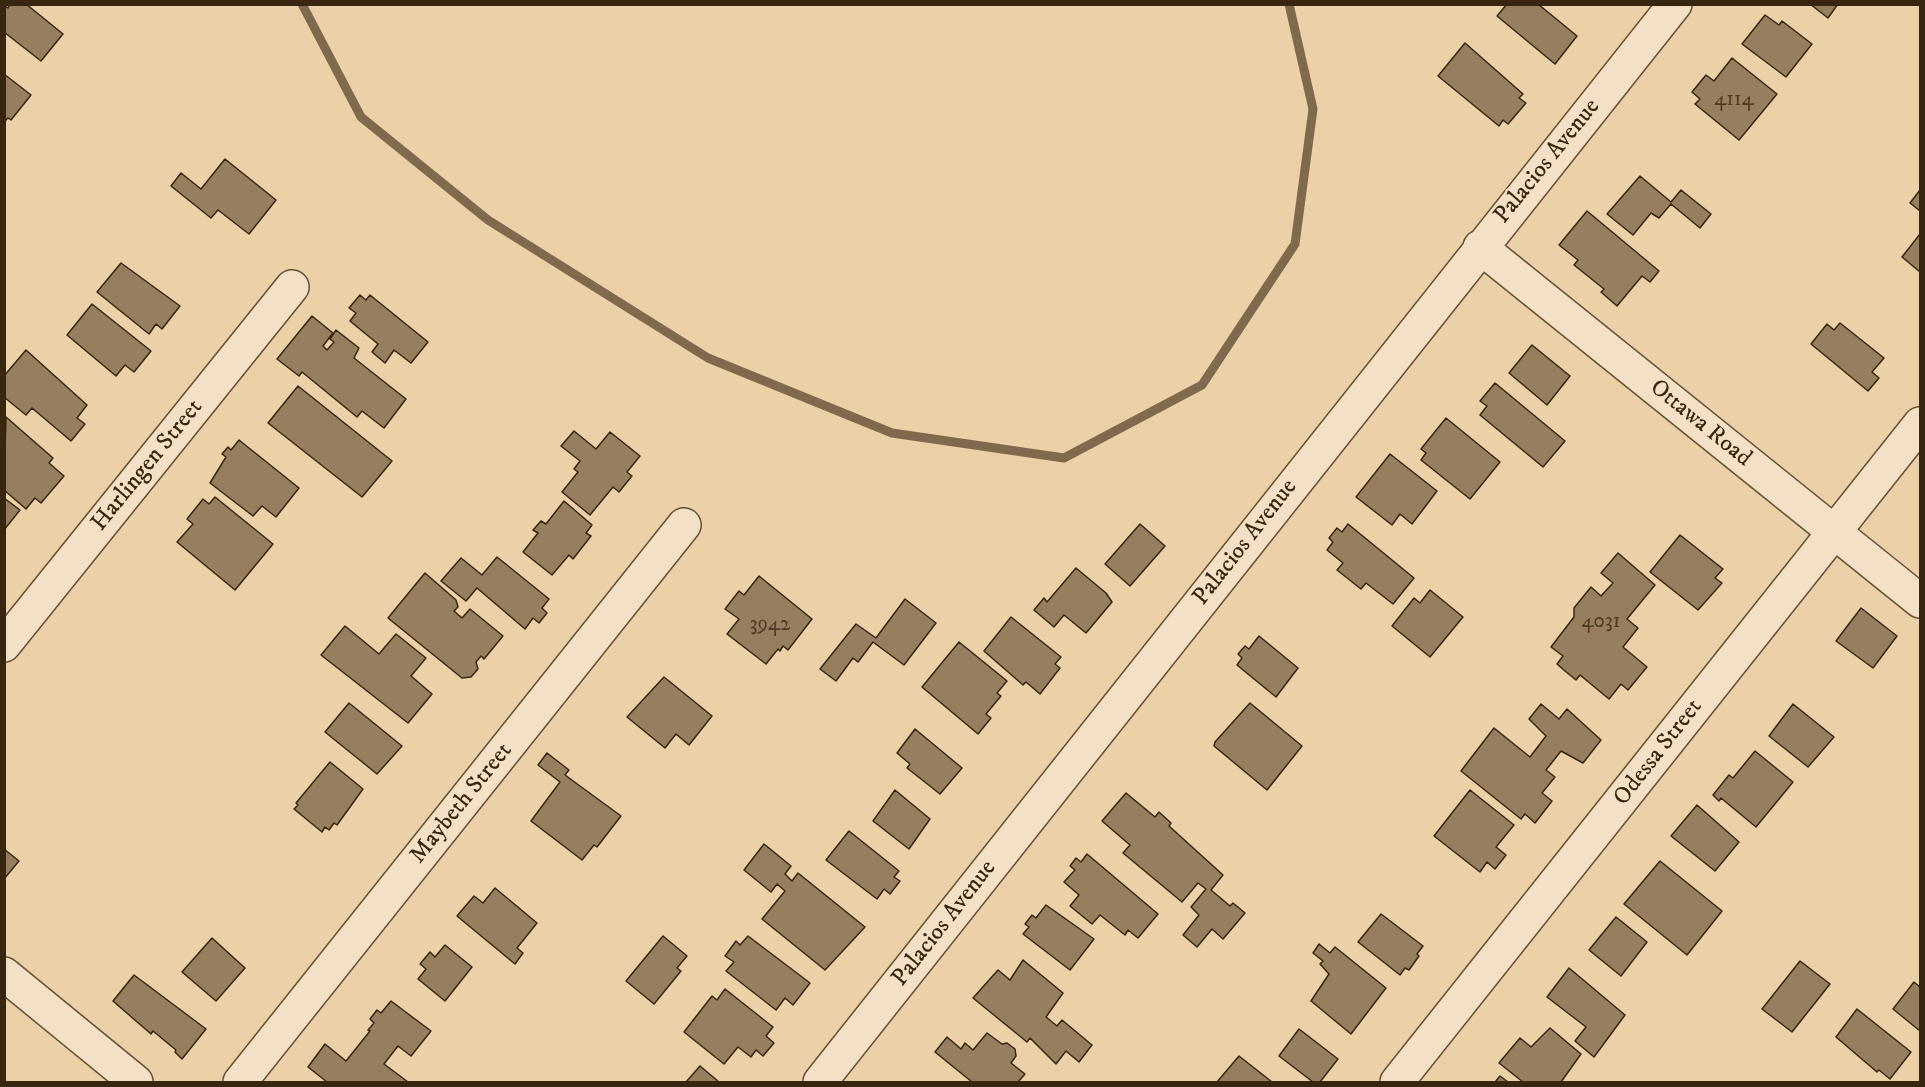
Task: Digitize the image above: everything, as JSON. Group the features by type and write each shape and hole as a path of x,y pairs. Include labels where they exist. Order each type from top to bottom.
{"street":[{"name":"Palacios Avenue","path":"820,1083 1480,247 1675,4"},
{"name":"Ottawa Road","path":"1480,247 1920,601"},
{"name":"Harlingen Street","path":"4,645 292,287"},
{"name":"Odessa Street","path":"1397,1083 1920,424"},
{"name":"Maybeth Street","path":"240,1083 684,525"},
{"path":"4,974 136,1083"}],"building":[{"path":"10,4 26,4 63,34 41,61 4,32 4,5 8,8"},
{"path":"1507,4 1538,4 1577,36 1555,64 1497,16"},
{"path":"1810,4 1838,4 1828,18"},
{"path":"1765,15 1779,25 1782,21 1812,44 1786,77 1742,44"},
{"path":"1465,43 1523,94 1519,98 1526,103 1508,124 1503,120 1499,126 1438,76"},
{"path":"1732,58 1777,94 1739,140 1695,104 1700,99 1692,92 1706,75 1714,81"},
{"path":"4,74 31,95 11,120 8,118 4,122"},
{"path":"225,159 276,200 249,234 218,210 211,218 171,186 181,173 201,189"},
{"path":"1640,176 1671,202 1681,190 1711,214 1700,228 1671,204 1659,218 1651,213 1633,235 1607,214"},
{"path":"1920,190 1920,211 1910,203"},
{"path":"1587,211 1659,271 1650,282 1642,276 1617,306 1601,292 1604,289 1574,265 1578,260 1559,245"},
{"path":"1920,234 1920,272 1902,257"},
{"path":"121,263 180,306 162,329 156,324 149,334 97,292"},
{"path":"360,295 366,300 370,295 428,342 411,363 394,350 385,363 372,352 378,344 350,321 356,313 349,308"},
{"path":"92,304 151,351 134,372 125,365 116,376 67,335"},
{"path":"312,316 333,333 323,346 327,350 334,342 330,339 336,330 359,348 354,358 406,399 384,428 362,411 357,417 302,372 299,376 277,359"},
{"path":"1840,323 1884,358 1872,372 1879,378 1868,391 1811,344 1827,324 1834,330"},
{"path":"1532,345 1570,376 1547,405 1509,373"},
{"path":"26,350 87,405 77,418 85,424 71,441 32,408 26,415 4,397 4,376"},
{"path":"1495,383 1565,441 1543,467 1480,415 1487,406 1480,401"},
{"path":"298,386 392,461 362,497 268,423"},
{"path":"6,417 53,458 49,463 64,476 41,503 35,498 26,509 4,490"},
{"path":"1446,418 1500,462 1470,499 1421,460 1426,453 1421,449"},
{"path":"574,431 596,449 610,432 640,456 627,472 632,476 619,492 613,487 590,515 562,492 578,472 574,469 580,461 561,446"},
{"path":"239,440 299,488 276,517 262,506 253,516 210,483 226,457 222,454 228,447 231,450"},
{"path":"1390,454 1437,491 1412,524 1400,514 1392,525 1356,497"},
{"path":"215,497 273,544 235,590 177,542 193,524 187,519 203,499 209,504"},
{"path":"4,498 20,510 4,530"},
{"path":"564,501 592,525 586,533 591,536 573,559 569,555 552,575 523,552 538,533 533,530 541,521 546,524"},
{"path":"1140,524 1165,546 1130,586 1105,564"},
{"path":"1348,524 1414,578 1393,604 1366,583 1361,589 1337,570 1343,563 1327,550 1333,542 1329,538 1337,528 1342,532"},
{"path":"1680,535 1723,569 1715,578 1722,583 1698,610 1650,572"},
{"path":"1618,553 1655,585 1627,619 1638,628 1623,647 1647,667 1628,690 1621,684 1609,699 1580,675 1576,680 1557,664 1563,656 1551,647 1574,617 1574,608 1591,587 1601,596 1613,583 1601,573"},
{"path":"497,557 549,599 542,608 547,613 539,623 533,618 525,629 477,588 466,601 441,581 461,558 482,575"},
{"path":"1076,568 1106,593 1112,602 1086,633 1064,615 1054,627 1034,610 1044,598 1047,602"},
{"path":"425,573 456,600 458,607 454,611 462,618 470,609 503,636 484,659 481,656 476,662 478,669 471,677 462,678 388,618"},
{"path":"759,576 812,619 788,650 783,646 780,651 778,649 766,664 727,634 739,619 725,609 739,591 744,595"},
{"path":"1430,590 1463,617 1430,657 1392,626 1414,598 1420,603"},
{"path":"905,599 936,623 904,665 873,642 858,662 853,658 836,681 820,669 856,624 876,638"},
{"path":"1861,608 1897,636 1873,668 1836,641"},
{"path":"1011,617 1061,657 1055,664 1060,668 1040,694 1026,682 1023,685 984,651"},
{"path":"345,626 379,654 396,634 426,658 411,676 432,694 408,723 321,655"},
{"path":"1259,636 1298,668 1276,697 1237,665 1242,658 1238,654 1245,646 1249,649"},
{"path":"959,642 1007,681 997,693 1001,696 986,714 991,718 978,734 922,687"},
{"path":"664,677 712,716 689,745 676,734 665,748 627,717"},
{"path":"349,703 402,746 377,774 325,732"},
{"path":"1250,703 1302,746 1267,790 1214,746 1215,742"},
{"path":"1541,704 1559,719 1567,709 1601,740 1583,763 1561,751 1546,770 1555,777 1542,793 1552,801 1535,823 1525,814 1521,819 1461,771 1494,728 1530,757 1546,736 1529,719"},
{"path":"1793,704 1834,737 1808,767 1769,736"},
{"path":"915,729 962,768 940,794 907,768 910,764 897,753"},
{"path":"1755,751 1793,782 1756,827 1721,798 1719,801 1713,795 1729,775 1733,778"},
{"path":"547,753 569,770 565,775 621,816 597,847 594,845 582,860 531,821 560,782 538,765"},
{"path":"330,762 363,789 337,825 334,823 329,830 325,827 322,832 294,809 298,805 296,803"},
{"path":"895,790 930,819 909,849 873,821"},
{"path":"1470,790 1514,825 1496,847 1506,855 1495,869 1487,862 1480,872 1434,836"},
{"path":"1126,793 1155,817 1159,812 1171,823 1169,826 1223,875 1211,890 1230,906 1233,903 1245,913 1223,939 1212,929 1197,947 1183,935 1199,915 1191,907 1206,889 1198,883 1182,902 1123,853 1130,845 1102,821"},
{"path":"1697,805 1739,842 1715,871 1671,836"},
{"path":"849,831 899,871 894,877 900,881 890,894 884,889 877,899 826,860"},
{"path":"764,844 791,866 785,874 792,881 798,873 865,927 825,970 762,919 785,891 777,884 771,892 744,870"},
{"path":"4,849 19,861 4,879"},
{"path":"1087,854 1158,914 1138,938 1128,930 1125,935 1100,915 1092,924 1070,906 1079,895 1064,882 1075,870 1070,866 1076,858 1081,862"},
{"path":"1660,861 1722,911 1687,955 1624,904"},
{"path":"495,888 537,923 517,948 523,953 515,964 457,916 474,896 483,903"},
{"path":"1046,905 1094,939 1070,970 1023,934 1029,927 1025,924 1032,915 1036,918"},
{"path":"1381,914 1423,946 1409,970 1405,968 1400,975 1358,942"},
{"path":"1616,917 1647,942 1621,976 1589,950"},
{"path":"663,936 687,956 677,968 681,971 654,1004 626,981"},
{"path":"748,936 810,983 793,1005 785,998 776,1010 726,971 734,962 725,956 736,941 740,945"},
{"path":"212,938 245,968 216,1001 182,972"},
{"path":"1319,944 1330,953 1335,947 1386,988 1351,1034 1311,1001 1329,974 1320,964 1323,961 1313,953"},
{"path":"445,945 472,967 445,1001 418,979 426,969 420,964 430,952 435,957"},
{"path":"1023,960 1063,993 1046,1017 1057,1026 1062,1020 1092,1045 1079,1062 1066,1051 1056,1064 1030,1038 1027,1042 973,998 998,970 1010,980"},
{"path":"1800,961 1830,984 1792,1032 1762,1009"},
{"path":"1569,968 1625,1015 1594,1057 1575,1041 1586,1027 1547,997"},
{"path":"134,975 206,1029 182,1059 175,1052 176,1050 153,1031 151,1034 113,1001"},
{"path":"1914,982 1920,987 1920,1031 1893,1009"},
{"path":"725,989 773,1027 766,1036 774,1043 763,1056 756,1050 751,1057 738,1047 724,1064 684,1032 712,996 717,1000"},
{"path":"391,1001 431,1031 411,1056 398,1046 384,1064 408,1082 327,1082 308,1067 325,1044 346,1061 370,1031 368,1030 374,1023 370,1019 377,1010 381,1013"},
{"path":"1857,1009 1911,1052 1890,1079 1879,1070 1877,1072 1836,1037"},
{"path":"1550,1028 1581,1054 1561,1082 1523,1082 1499,1063 1520,1038 1531,1047"},
{"path":"1299,1029 1338,1059 1320,1082 1313,1082 1279,1056"},
{"path":"987,1033 1002,1044 1007,1043 1015,1049 1016,1056 1011,1063 1025,1074 1018,1082 972,1082 935,1052 947,1037 961,1049 965,1043 973,1050"},
{"path":"1239,1056 1272,1082 1217,1082"},
{"path":"700,1066 719,1082 686,1082"},
{"path":"1500,1076 1508,1082 1495,1082"}],"waterway":[{"path":"302,4 361,117 488,220 708,358 892,433 1064,458 1202,385 1295,244 1313,109 1289,4"}]}
